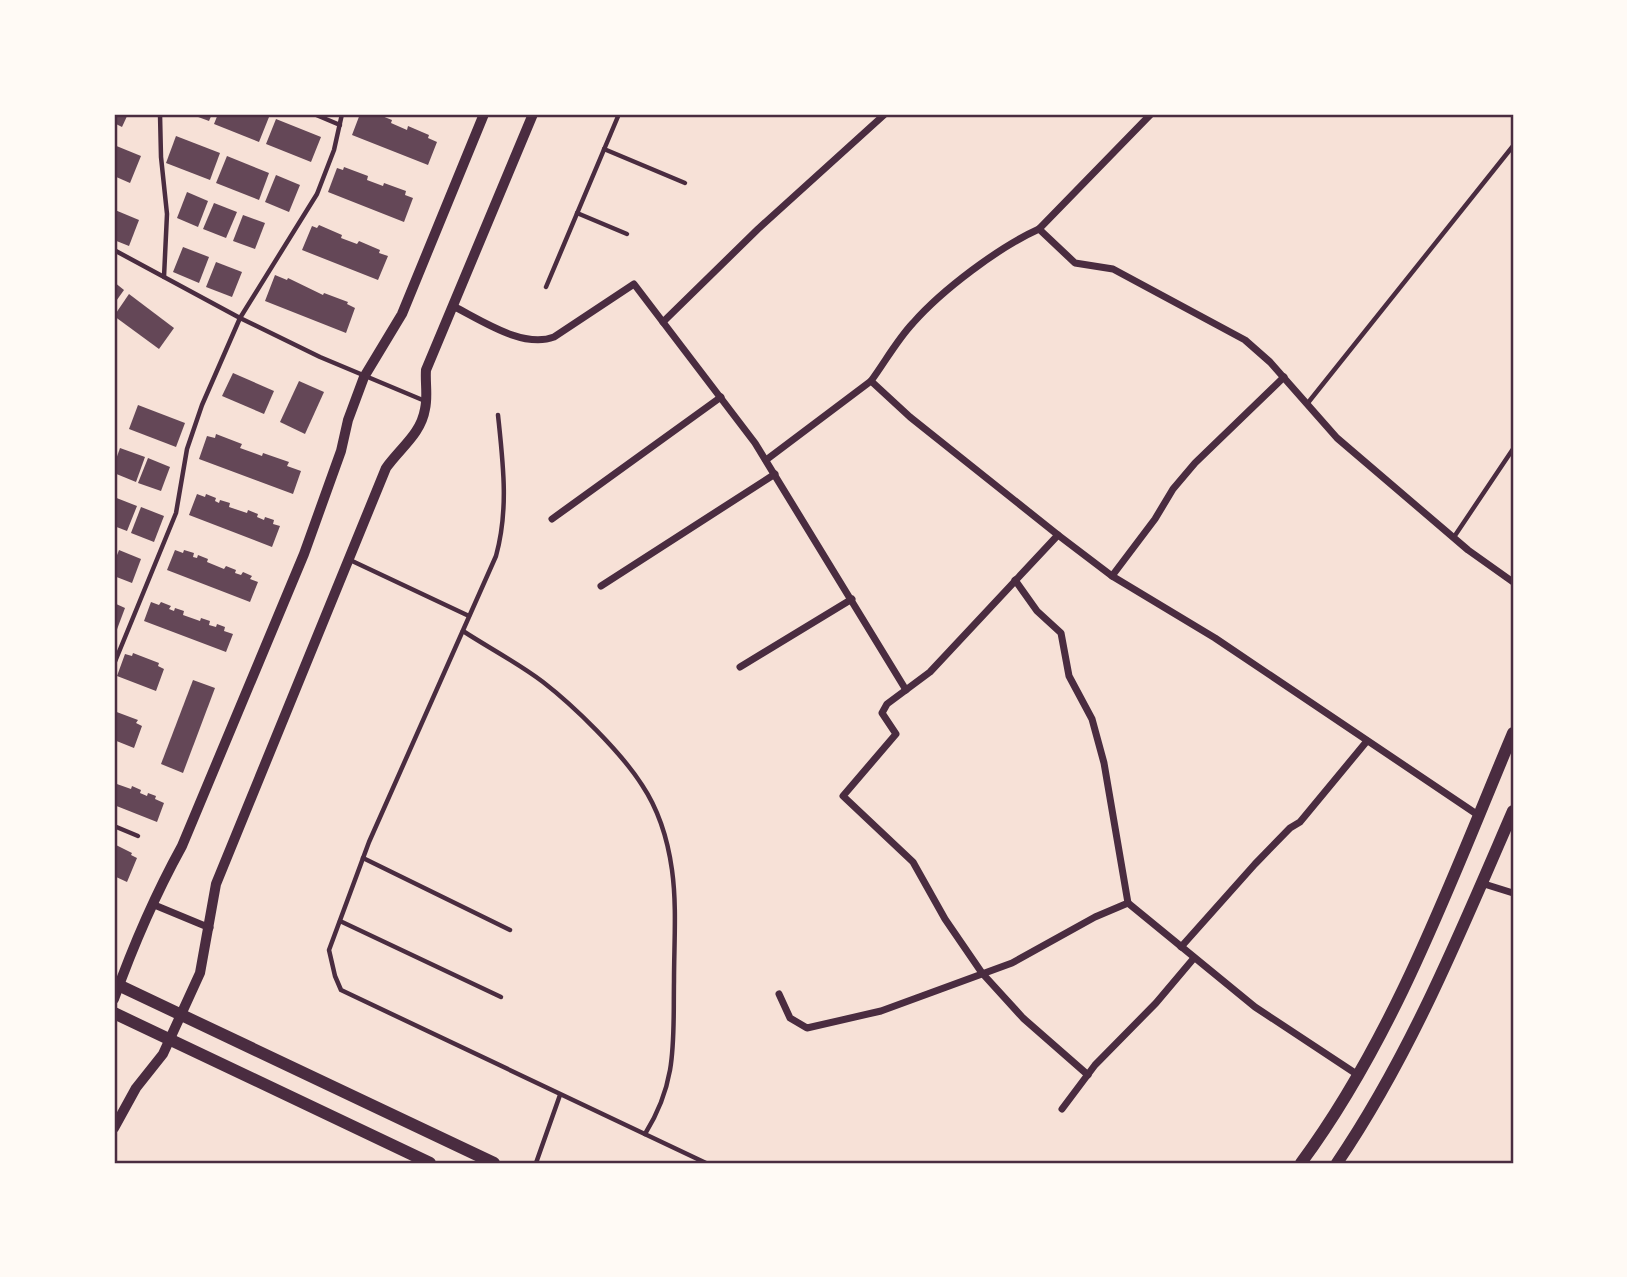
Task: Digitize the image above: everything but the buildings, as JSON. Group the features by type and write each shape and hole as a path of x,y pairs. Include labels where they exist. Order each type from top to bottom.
{"main road":[{"path":"1301,1163 1358,1075 1411,970 1513,733"},
{"path":"1337,1163 1379,1096 1411,1035 1513,811"},
{"path":"116,984 494,1163"},
{"path":"114,1013 430,1163"}],"street":[{"path":"114,999 116,984 182,846 304,554 341,451 348,419 364,376 402,314 484,114"},
{"path":"114,1128 136,1087 163,1054 200,973 216,884 386,468 418,430 423,420 426,370 533,114"},
{"path":"663,322 758,229 885,114"},
{"path":"766,460 871,381 912,324 941,296 1013,243 1039,229 1151,114"},
{"path":"1039,229 1076,263 1113,269 1245,340 1284,377 1337,438 1453,538 1513,582"},
{"path":"453,306 522,339 539,341 554,337 634,284 766,460 906,690"},
{"path":"1112,576 1155,519 1173,489 1195,463 1284,377"},
{"path":"871,381 910,417 1112,576 1216,638 1478,815"},
{"path":"552,519 721,397"},
{"path":"600,586 775,474"},
{"path":"1058,535 930,672 887,704 883,713 896,734 844,796 913,862 945,919 982,972 1037,1031 1088,1075"},
{"path":"1015,580 1037,611 1061,633 1069,676 1092,719 1104,763 1128,903 1255,1007 1358,1075"},
{"path":"740,667 852,599"},
{"path":"1181,947 1255,864 1290,828 1300,822 1367,741"},
{"path":"1481,883 1513,893"},
{"path":"779,994 790,1018 807,1028 881,1011 1012,963 1095,917 1128,903"},
{"path":"152,904 210,928"},
{"path":"1062,1109 1088,1075 1194,958"}],"lane":[{"path":"160,114 167,214 164,277"},
{"path":"314,114 340,125"},
{"path":"114,664 176,513 187,449 194,428 240,318 317,194 334,150 342,114"},
{"path":"546,287 619,114"},
{"path":"1307,405 1513,146"},
{"path":"604,149 685,183"},
{"path":"577,213 627,234"},
{"path":"114,250 240,318 320,357 426,401"},
{"path":"498,415 505,494 503,528 496,556 363,858 329,950 335,976 341,989 706,1163"},
{"path":"1453,538 1513,449"},
{"path":"349,559 469,616"},
{"path":"463,631 542,681 580,715 643,785 660,823 672,869 674,893 673,1048 668,1084 655,1118 645,1134"},
{"path":"114,826 138,836"},
{"path":"363,858 510,930"},
{"path":"340,921 501,997"},
{"path":"536,1163 560,1094"}]}
